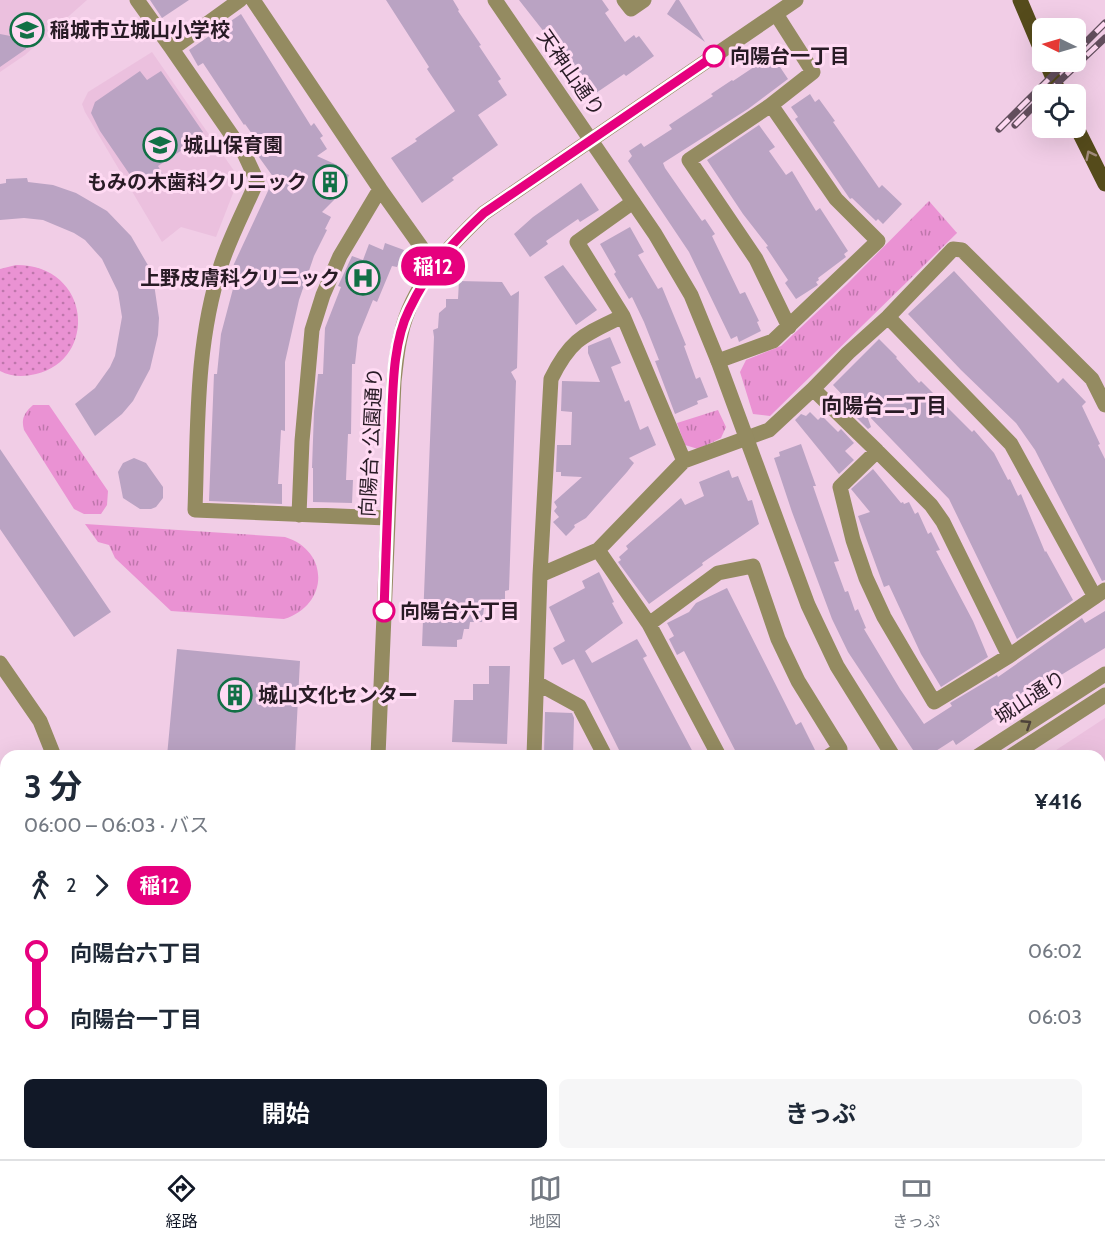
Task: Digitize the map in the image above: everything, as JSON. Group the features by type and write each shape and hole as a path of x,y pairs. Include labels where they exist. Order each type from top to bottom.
{"main road":[{"path":"1020,0 1032,28"},
{"path":"1082,138 1105,184"}],"street":[{"path":"136,0 244,153 257,181 221,264 209,307 200,363 195,510 387,518"},
{"path":"172,49 240,0"},
{"path":"253,0 434,265"},
{"name":"天神山通り","path":"495,0 671,259 691,295 718,361 808,605 837,666 889,750"},
{"path":"624,0 631,9 645,0"},
{"name":"向陽台･公園通り","path":"378,750 394,381 400,334 408,311 434,265 457,238 484,213 796,0"},
{"path":"776,14 813,72 771,105 689,160 756,259 789,327"},
{"path":"718,361 773,341 878,241 836,199 771,105"},
{"path":"299,515 302,441 312,330 322,295 340,256 380,189"},
{"path":"633,202 577,242 623,316 684,461"},
{"path":"540,575 598,550 684,461 769,430 888,317 953,249 962,250 1099,376 1105,405"},
{"path":"534,750 540,575 551,379 560,362 578,338 623,316"},
{"path":"877,451 840,487 853,540 866,578 884,616 934,702 1009,656 1100,594 1011,444 888,317"},
{"path":"813,389 931,505 943,522 1009,656"},
{"path":"598,550 649,624 716,750"},
{"path":"649,624 718,573 753,566 778,639 798,681 840,749 838,750"},
{"path":"0,663 40,721 52,750"},
{"name":"城山通り","path":"987,750 1105,674"},
{"path":"537,682 579,706 602,750"},
{"name":"城山通り","path":"1020,750 1105,695"}],"shaded area":[{"name":"稲城市立城山小学校","path":"0,0 87,0 25,55 0,72"},
{"name":"城山保育園","path":"152,52 239,178 216,237 181,227 162,242 82,104 88,92"},
{"path":"1105,718 1105,750 1056,750"}],"green space":[{"path":"929,201 957,233 770,416 753,414 740,372 746,360 781,346 847,284"},
{"path":"16,265 41,269 60,280 72,296 78,314 77,333 70,351 56,365 27,376 0,371 0,269"},
{"path":"33,405 49,405 108,491 107,505 101,514 84,514 74,509 24,430 24,416"},
{"path":"718,410 726,427 721,438 698,449 685,445 677,423"},
{"path":"85,524 285,537 300,544 310,554 316,565 318,578 316,591 299,612 284,619 171,611 115,558 109,545 98,542"}],"building":[{"path":"150,0 189,0 162,18"},
{"path":"386,0 453,0 501,79 498,81 507,95 478,115 498,145 422,203 391,158 455,111"},
{"path":"519,0 602,0 609,10 605,13 625,42 634,35 636,38 639,36 654,56 593,95 591,91 585,95 564,64 561,66 547,45 552,42"},
{"path":"676,0 679,0 705,42 667,14"},
{"path":"241,14 311,126 314,123 323,136 320,138 327,149 317,156 337,165 336,168 349,175 342,192 322,212 331,217 314,256 299,300 285,362 285,431 281,430 278,484 282,484 282,504 209,501 214,374 217,374 221,334 234,285 229,283 234,264 274,178 256,153 262,148 203,63 198,66 189,50"},
{"path":"0,34 26,39 26,49 0,67"},
{"path":"772,55 788,79 748,109 663,163 702,221 705,219 715,234 712,236 740,294 745,292 759,321 757,322 761,331 739,342 737,336 731,339 689,252 628,161 632,156 629,151 641,143 644,147 672,129 669,125 713,96 711,94"},
{"path":"140,71 147,80 161,71 203,132 158,166 164,176 141,191 100,131 91,113 95,102"},
{"path":"810,94 815,102 819,99 879,188 882,185 902,204 883,224 878,219 876,221 852,198 850,199 795,119 798,117 791,107"},
{"path":"759,125 775,147 769,151 786,175 792,171 816,211 820,208 848,251 844,254 846,257 818,278 816,282 818,285 796,299 785,283 788,280 766,247 768,246 743,214 707,160"},
{"path":"27,178 28,182 53,185 76,193 107,211 131,236 149,267 154,284 159,318 158,335 150,369 133,401 122,414 95,436 75,404 95,388 115,356 122,317 118,292 102,259 85,240 74,233 43,220 24,218 0,220 0,184 6,183 6,179"},
{"path":"581,183 599,210 580,222 578,219 546,241 548,244 530,257 514,234 533,217"},
{"path":"630,227 644,252 638,255 658,289 662,287 686,345 684,346 696,379 700,377 708,397 675,414 655,361 659,360 644,322 632,297 629,299 614,274 616,272 600,244"},
{"path":"385,243 404,250 397,267 392,266 377,302 373,300 358,337 355,364 352,364 351,434 348,434 346,480 353,480 352,503 313,502 314,412 318,374 323,374 325,328 341,287 338,286 352,256 363,260 369,244 383,250"},
{"path":"563,265 597,310 576,325 544,277"},
{"path":"954,271 1058,383 1063,378 1086,402 1082,406 1105,459 1105,580 1102,581 1035,450 1016,423 908,314"},
{"path":"459,281 502,282 511,296 519,291 517,368 511,372 516,381 509,590 505,591 505,600 494,600 493,609 484,608 482,622 470,622 469,629 464,629 462,639 457,640 457,647 422,646 433,330 438,328 439,313 446,307 446,299 458,299"},
{"path":"610,337 621,363 611,367 625,402 629,400 640,430 648,426 656,445 629,458 634,463 627,472 586,518 574,525 575,527 566,536 553,522 559,517 554,511 557,507 554,502 582,477 561,476 561,472 556,472 557,445 571,445 572,412 561,411 562,381 600,382 588,353 588,346"},
{"path":"879,339 919,383 921,381 972,432 974,430 994,453 1018,496 1021,494 1045,552 1073,600 1017,639 949,499 866,413 871,427 868,429 855,416 861,409 853,401 850,403 833,385"},
{"path":"810,412 818,420 822,416 838,432 841,429 854,443 845,451 854,460 839,474 795,420 801,414 806,416"},
{"path":"801,444 839,561 834,562 845,592 848,591 855,611 858,609 866,628 864,629 924,724 952,706 950,703 997,675 998,677 1082,618 1085,623 1105,611 1105,648 1035,691 956,745 953,740 937,750 913,750 848,652 832,619 774,458 780,456 779,452"},
{"path":"0,449 111,612 74,637 0,529"},
{"path":"134,458 146,463 163,487 163,498 156,507 151,509 140,509 123,498 118,472 123,463"},
{"path":"873,469 901,503 909,502 915,514 918,512 928,534 931,532 940,550 936,551 973,621 988,657 941,687 921,654 889,585 884,587 858,516 870,512 851,489"},
{"path":"729,470 732,478 738,476 748,501 752,500 759,524 702,563 703,565 649,604 618,562 621,560 619,557 628,549 626,546 681,498 685,505 704,496 699,482"},
{"path":"599,572 623,623 585,651 592,663 637,639 647,656 643,658 692,750 619,750 574,659 562,665 553,648 565,641 549,607 585,588 582,581"},
{"path":"727,588 796,725 801,722 815,750 735,750 684,651 677,655 669,639 674,636 667,623 689,612 696,603"},
{"name":"城山文化センター","path":"177,649 300,661 295,750 168,750"},
{"path":"489,666 510,666 507,744 452,742 454,700 473,700 473,684 489,684"},
{"path":"545,712 572,713 574,718 573,750 544,750"}],"railway":[{"path":"1086,42 1105,23"},
{"path":"1057,84 1105,38"},
{"path":"999,129 1056,72"},
{"path":"1015,125 1032,108"}],"bus line":[{"name":"稲12","path":"384,611 394,381 400,334 408,311 434,265 457,238 484,213 714,56"}],"place":[{"name":"稲城市立城山小学校","path":"27,30"},
{"name":"向陽台一丁目","path":"714,56"},
{"name":"城山保育園","path":"160,145"},
{"name":"もみの木歯科クリニック","path":"330,182"},
{"name":"上野皮膚科クリニック","path":"363,278"},
{"name":"向陽台六丁目","path":"384,611"},
{"name":"城山文化センター","path":"235,695"}],"district":[{"name":"向陽台二丁目","path":"884,406"}]}
